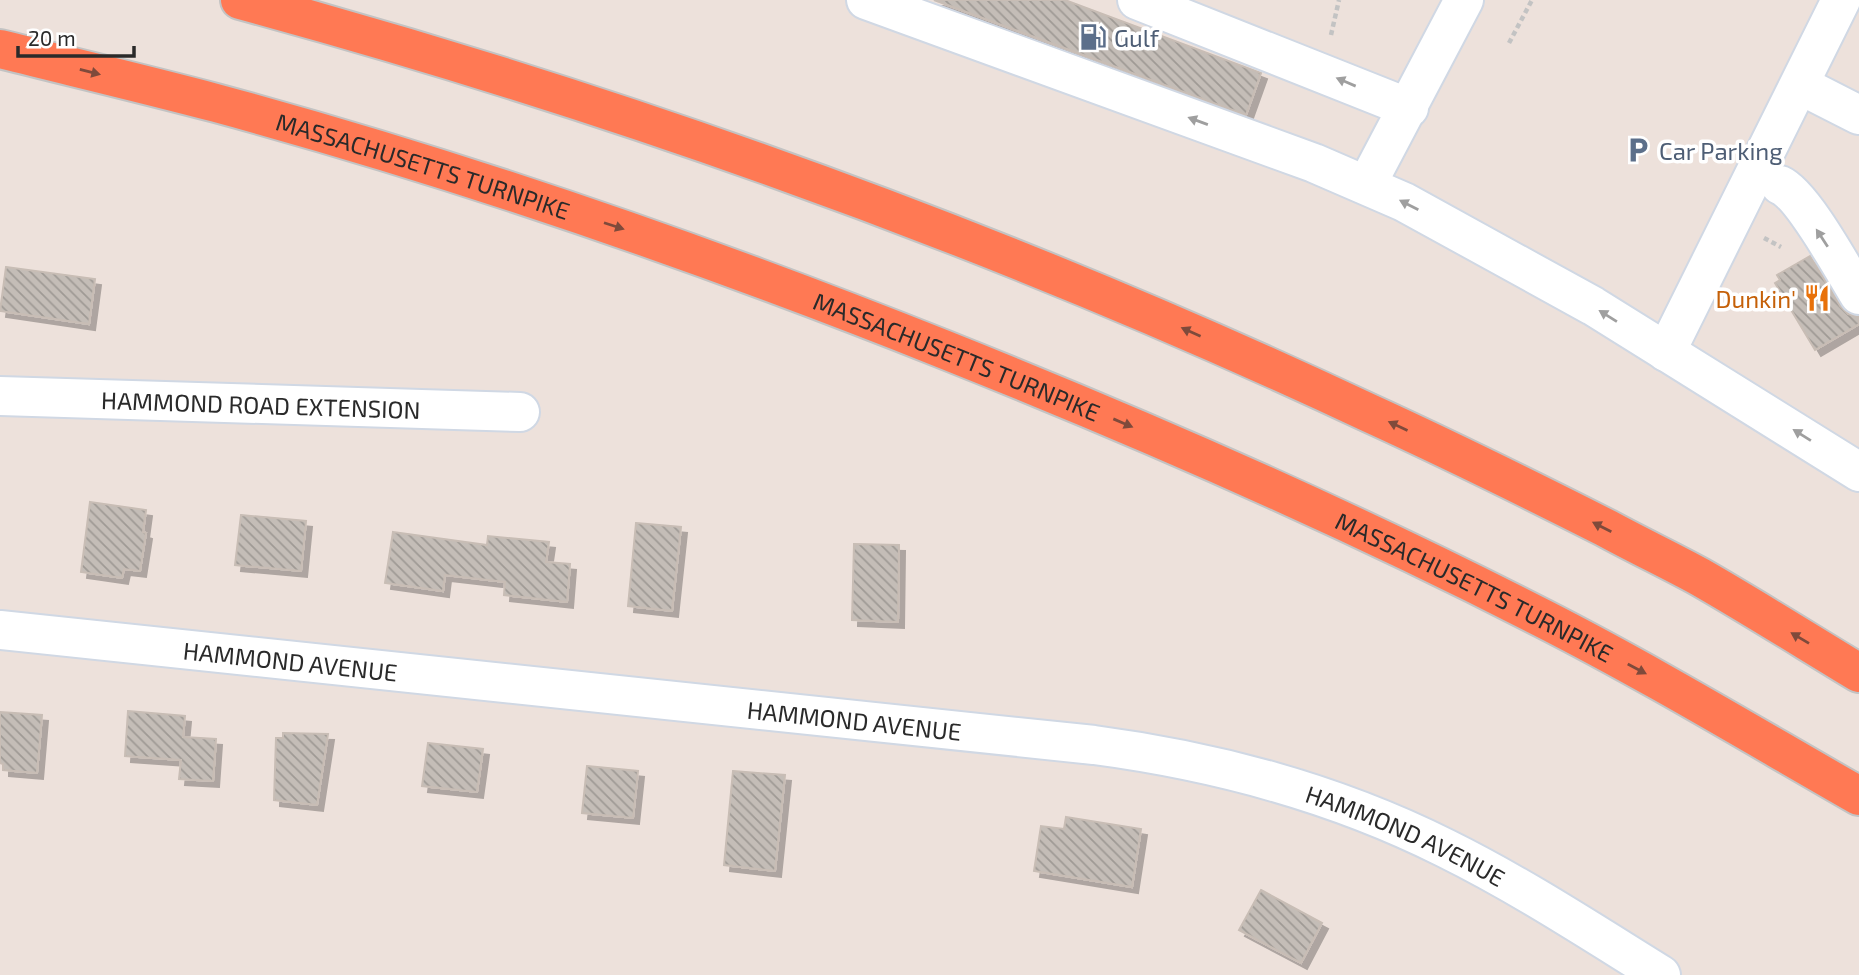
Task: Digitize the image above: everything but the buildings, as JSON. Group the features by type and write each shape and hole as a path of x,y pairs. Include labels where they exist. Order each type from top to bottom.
{"highway":[{"path":"240,0 513,79 781,170 915,220 1184,329 1442,447 1697,575 1859,673"},
{"name":"MASSACHUSETTS TURNPIKE","path":"0,49 215,103 501,189 758,276 1020,380 1284,494 1541,617 1859,796"}],"street":[{"path":"866,0 1367,184 1496,251 1666,352 1859,472"},
{"path":"1137,0 1409,108"},
{"path":"1367,184 1464,0"},
{"path":"1666,352 1841,0"},
{"path":"1800,85 1859,115"},
{"path":"1780,185 1793,195 1805,211 1859,295"},
{"name":"HAMMOND ROAD EXTENSION","path":"0,396 520,412"},
{"name":"HAMMOND AVENUE","path":"0,630 1080,743 1203,763 1319,796 1434,842 1513,884 1661,975"}],"path":[{"path":"1331,37 1339,0"},
{"path":"1509,43 1532,0"}],"place":[{"name":"Gulf","path":"1093,37"},
{"name":"Car Parking","path":"1638,150"},
{"name":"Dunkin'","path":"1817,298"}]}
